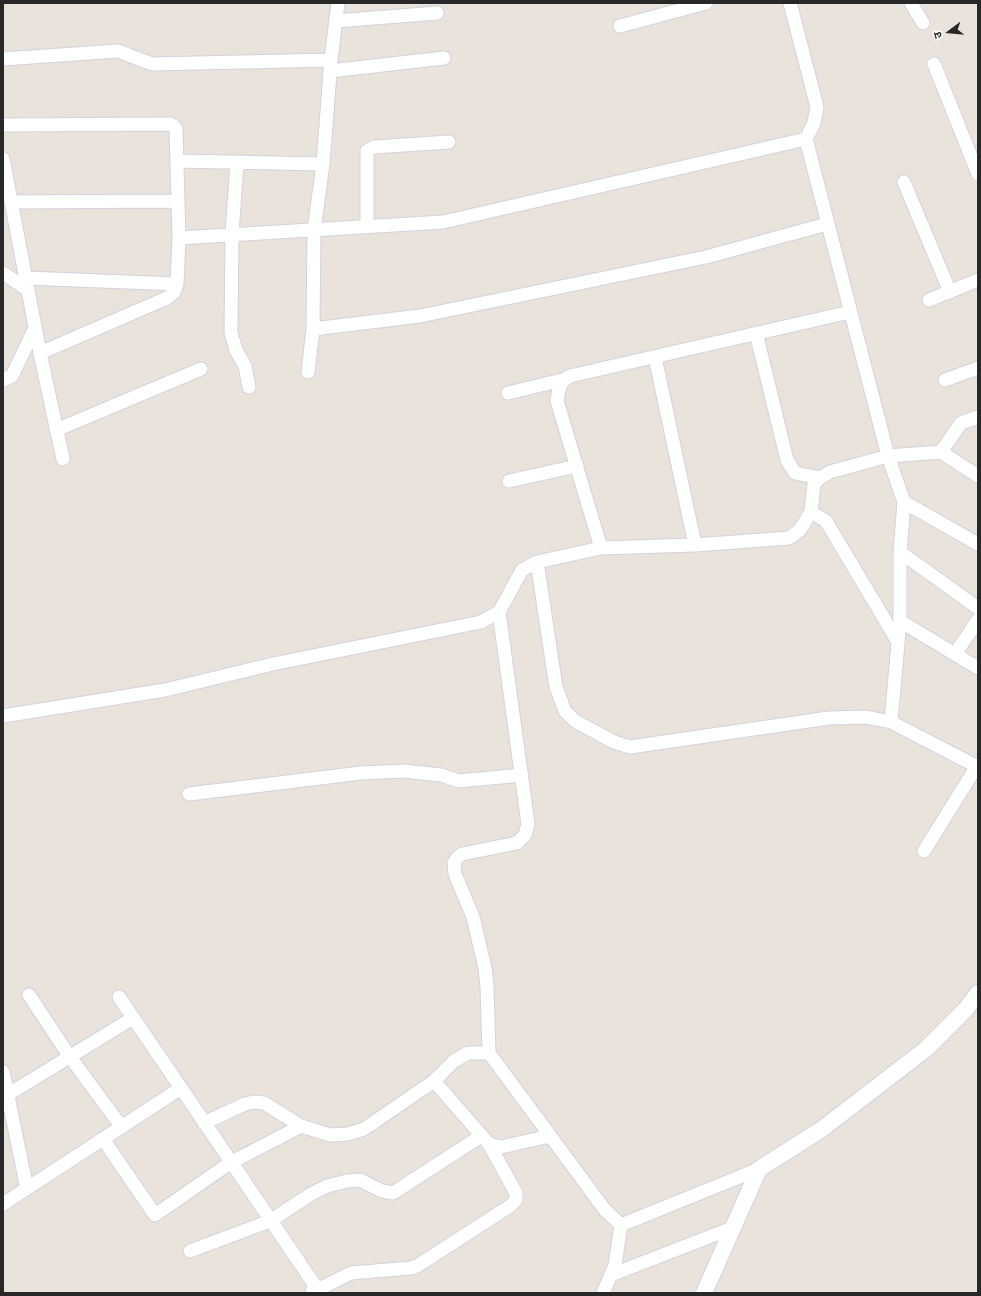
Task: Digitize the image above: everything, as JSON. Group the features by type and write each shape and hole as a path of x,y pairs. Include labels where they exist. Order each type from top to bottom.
{"street":[{"path":"308,372 313,329 314,230 323,164 330,65 338,3"},
{"path":"620,26 706,3"},
{"path":"790,3 817,107 814,123 806,139 888,456 904,502 900,552 900,621 891,722"},
{"path":"911,3 923,23"},
{"path":"336,21 437,13"},
{"path":"3,59 118,51 152,64 330,65 444,58"},
{"path":"934,64 978,174"},
{"path":"3,125 170,124 176,129 179,238 177,284 174,292 167,298 40,353"},
{"path":"179,238 443,222 806,139"},
{"path":"367,226 367,151 374,147 449,142"},
{"path":"3,159 35,328 63,459"},
{"path":"177,161 323,164"},
{"path":"237,163 232,234 231,333 236,350 245,366 249,387"},
{"path":"904,182 950,292"},
{"path":"11,202 178,201"},
{"path":"313,329 420,316 699,259 827,224"},
{"path":"3,273 27,284 177,284"},
{"path":"929,300 978,280"},
{"path":"508,393 562,380 570,376 850,312"},
{"path":"3,380 12,376 35,328"},
{"path":"756,333 787,460 795,472 820,478"},
{"path":"655,357 696,545"},
{"path":"946,380 978,368"},
{"path":"56,430 201,369"},
{"path":"562,380 556,401 601,548"},
{"path":"941,452 961,423 978,417"},
{"path":"3,716 165,690 273,664 481,622 499,612 522,570 537,562 601,548 696,545 789,538 800,530 811,512 814,484 820,478 830,472 888,456 941,452 978,476"},
{"path":"509,481 577,466"},
{"path":"904,502 978,544"},
{"path":"811,512 826,521 898,642"},
{"path":"900,552 978,608"},
{"path":"537,562 556,687 565,711 575,721 614,742 630,747 829,718 866,717 891,722 977,766 924,851"},
{"path":"499,612 528,824 525,834 517,843 462,854 454,863 455,874 472,917 485,968 487,987 488,1054 604,1210 621,1225"},
{"path":"955,654 978,620"},
{"path":"900,621 978,668"},
{"path":"189,794 403,771 433,773 459,782 522,775"},
{"path":"621,1225 759,1169 822,1129 926,1049 966,1008 978,993"},
{"path":"29,995 70,1057 121,1126"},
{"path":"119,997 230,1163 314,1284 312,1293"},
{"path":"5,1093 70,1057 133,1018"},
{"path":"204,1123 245,1104 254,1102 264,1103 301,1126 330,1135 348,1134 364,1129 434,1081 454,1061 468,1053 488,1054"},
{"path":"3,1072 5,1093 27,1189"},
{"path":"312,1293 351,1273 411,1268 417,1266 510,1206 516,1200 516,1193 485,1140 434,1081"},
{"path":"3,1204 181,1088"},
{"path":"103,1139 155,1216 230,1163 301,1126"},
{"path":"190,1251 270,1221 311,1194 327,1186 346,1181 360,1180 382,1191 393,1193 485,1140 507,1146 550,1136"},
{"path":"704,1293 759,1169"},
{"path":"602,1293 615,1265 621,1225"},
{"path":"611,1276 732,1228"}]}
